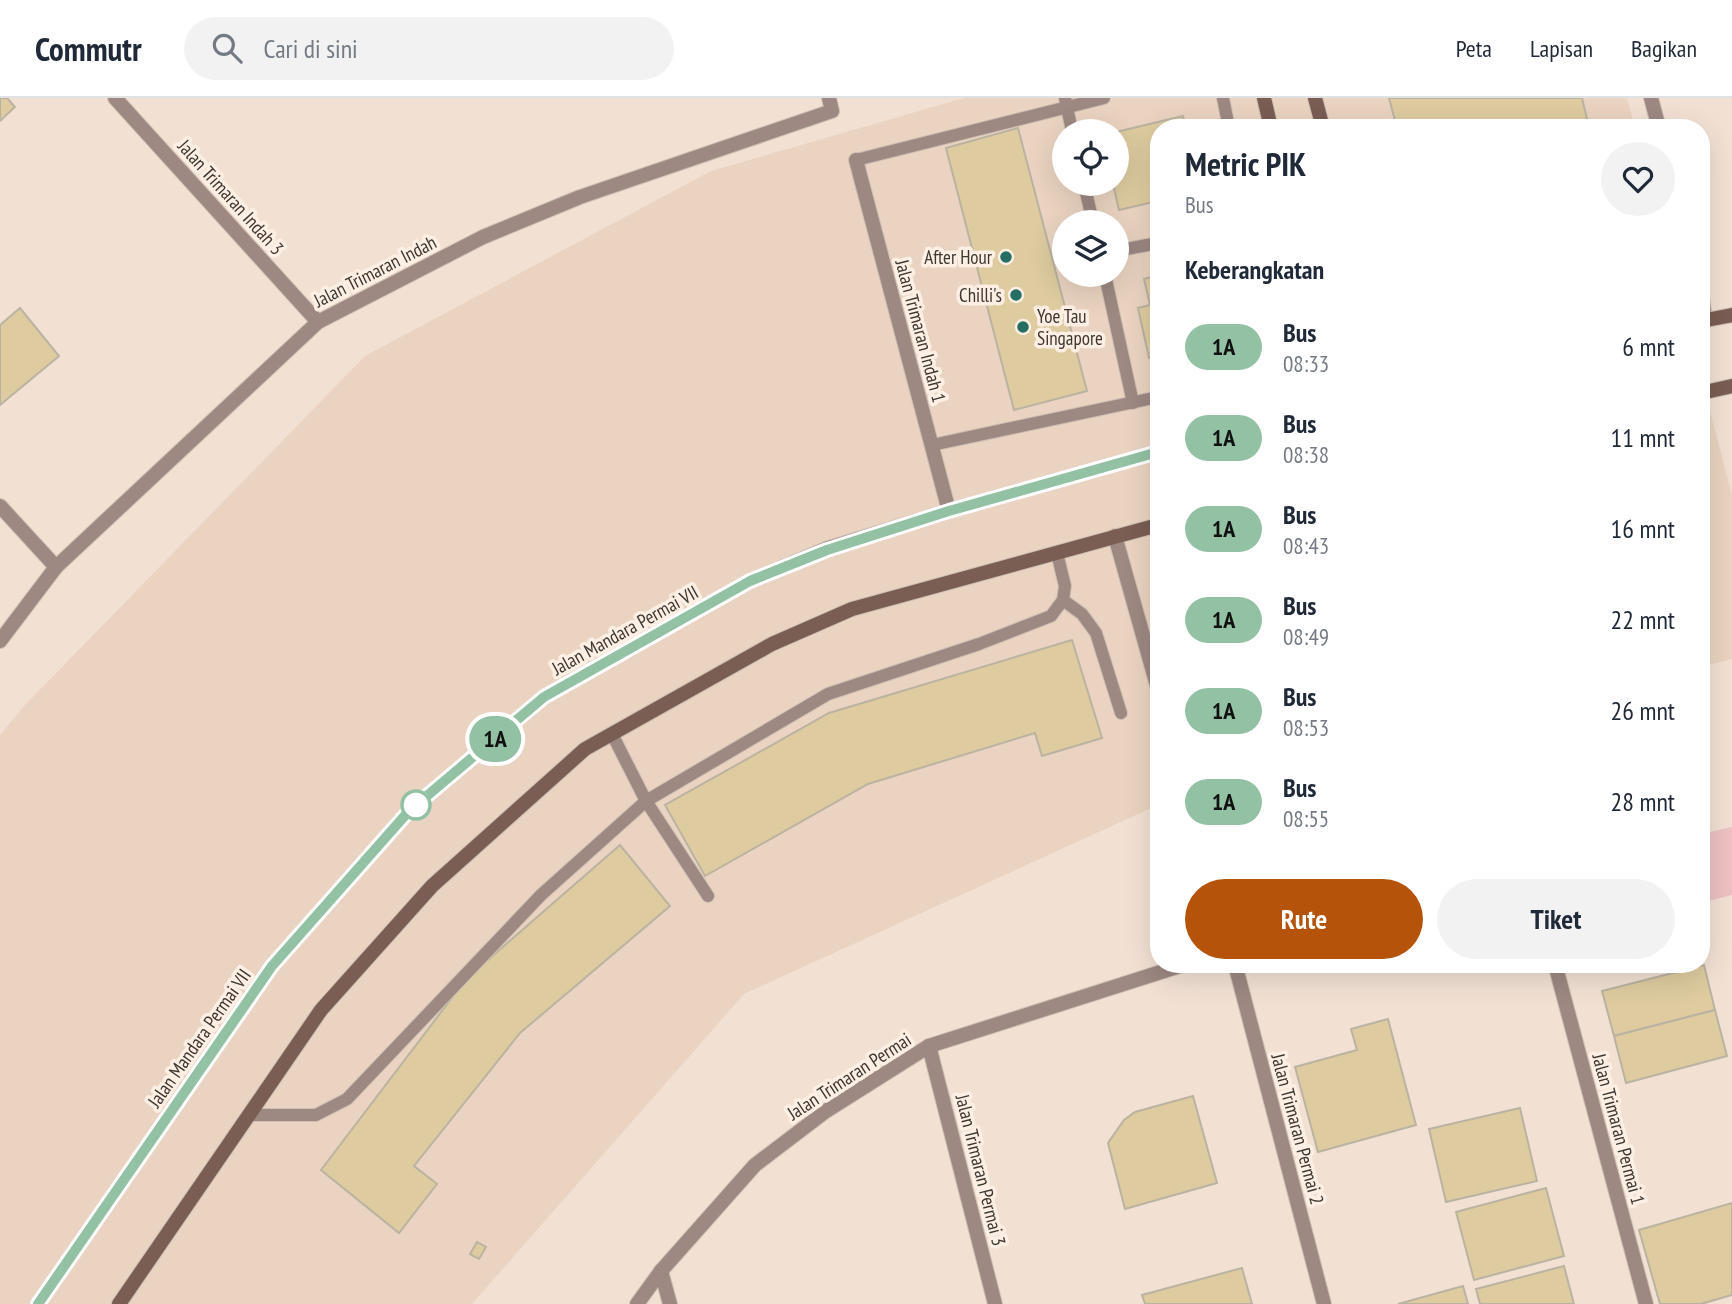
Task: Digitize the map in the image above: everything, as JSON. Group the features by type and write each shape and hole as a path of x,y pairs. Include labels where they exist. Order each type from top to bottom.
{"main road":[{"path":"1264,98 1269,119"},
{"path":"1314,98 1320,119"},
{"path":"1710,320 1732,316"},
{"path":"1710,391 1732,386"},
{"name":"Jalan Mandara Permai VII","path":"38,1304 272,966 409,811 544,697 750,581 827,550 949,511 1150,454"},
{"path":"119,1304 321,1010 432,886 584,749 772,644 852,609 1150,527"}],"street":[{"name":"Jalan Trimaran Indah 3","path":"115,98 318,321"},
{"path":"1651,98 1657,119"},
{"name":"Jalan Trimaran Indah","path":"0,641 56,567 318,321 482,237 580,197 831,105"},
{"name":"Jalan Trimaran Indah 1","path":"856,160 949,511"},
{"path":"0,506 56,567"},
{"path":"1115,536 1150,661"},
{"name":"Jalan Trimaran Permai","path":"637,1304 661,1271 755,1165 826,1111 929,1046 1158,973"},
{"name":"Jalan Trimaran Permai 2","path":"1237,973 1324,1304"},
{"name":"Jalan Trimaran Permai 1","path":"1557,973 1646,1304"},
{"name":"Jalan Trimaran Permai 3","path":"929,1046 995,1304"},
{"path":"661,1271 670,1304"}],"lane":[{"path":"856,160 1066,102 1104,98"},
{"path":"1223,98 1227,119"},
{"path":"1129,249 1150,245"},
{"path":"1108,287 1133,403"},
{"path":"932,446 1150,399"},
{"path":"249,1115 316,1115 347,1099 541,895 646,801 828,694 979,645 1051,616 1063,600 1065,586 1057,552"},
{"path":"1063,600 1082,614 1096,632 1121,712"},
{"path":"612,734 646,801 708,897"}],"shaded area":[{"path":"964,98 1627,98 1633,119 1150,119 1150,809 744,994 472,1304 0,1304 0,735 25,705 365,356 711,171"},
{"path":"1710,411 1732,495 1732,659 1710,665"},
{"path":"1732,827 1732,895 1710,901 1710,832"}],"building":[{"path":"0,98 7,98 15,107 0,121"},
{"path":"1389,98 1582,98 1587,119 1395,119"},
{"path":"1150,124 1150,203 1119,210 1116,196 1129,196 1129,129"},
{"path":"1018,128 1052,258 1052,287 1060,287 1087,391 1014,410 946,148"},
{"path":"1150,277 1150,305 1144,279"},
{"path":"1150,305 1149,358 1138,308"},
{"path":"20,308 59,356 0,405 0,325"},
{"path":"1072,640 1102,738 1042,756 1035,733 868,784 705,876 665,805 829,713"},
{"path":"620,845 670,906 520,1033 414,1166 437,1184 399,1233 321,1170 467,978"},
{"path":"1673,973 1706,973 1715,1010 1614,1036 1602,991"},
{"path":"1715,1010 1727,1056 1626,1083 1614,1036"},
{"path":"1388,1019 1416,1125 1318,1152 1295,1067 1357,1050 1351,1029"},
{"path":"1193,1096 1217,1183 1125,1209 1108,1143 1124,1120 1135,1112"},
{"path":"1520,1108 1537,1181 1446,1202 1429,1129"},
{"path":"1546,1188 1564,1256 1474,1280 1456,1212"},
{"path":"1732,1203 1732,1295 1701,1304 1660,1304 1639,1230"},
{"path":"477,1242 486,1247 479,1259 470,1254"},
{"path":"1564,1266 1574,1304 1480,1304 1476,1289"},
{"path":"1242,1268 1252,1304 1145,1304 1142,1295"},
{"path":"1463,1286 1468,1304 1398,1304"}],"bus line":[{"name":"1A","path":"38,1304 272,966 409,811 544,697 750,581 827,550 949,511 1150,454"}],"place":[{"name":"After Hour","path":"1006,257"},
{"name":"Chilli's","path":"1016,295"},
{"name":"Yoe Tau Singapore","path":"1023,327"}]}
